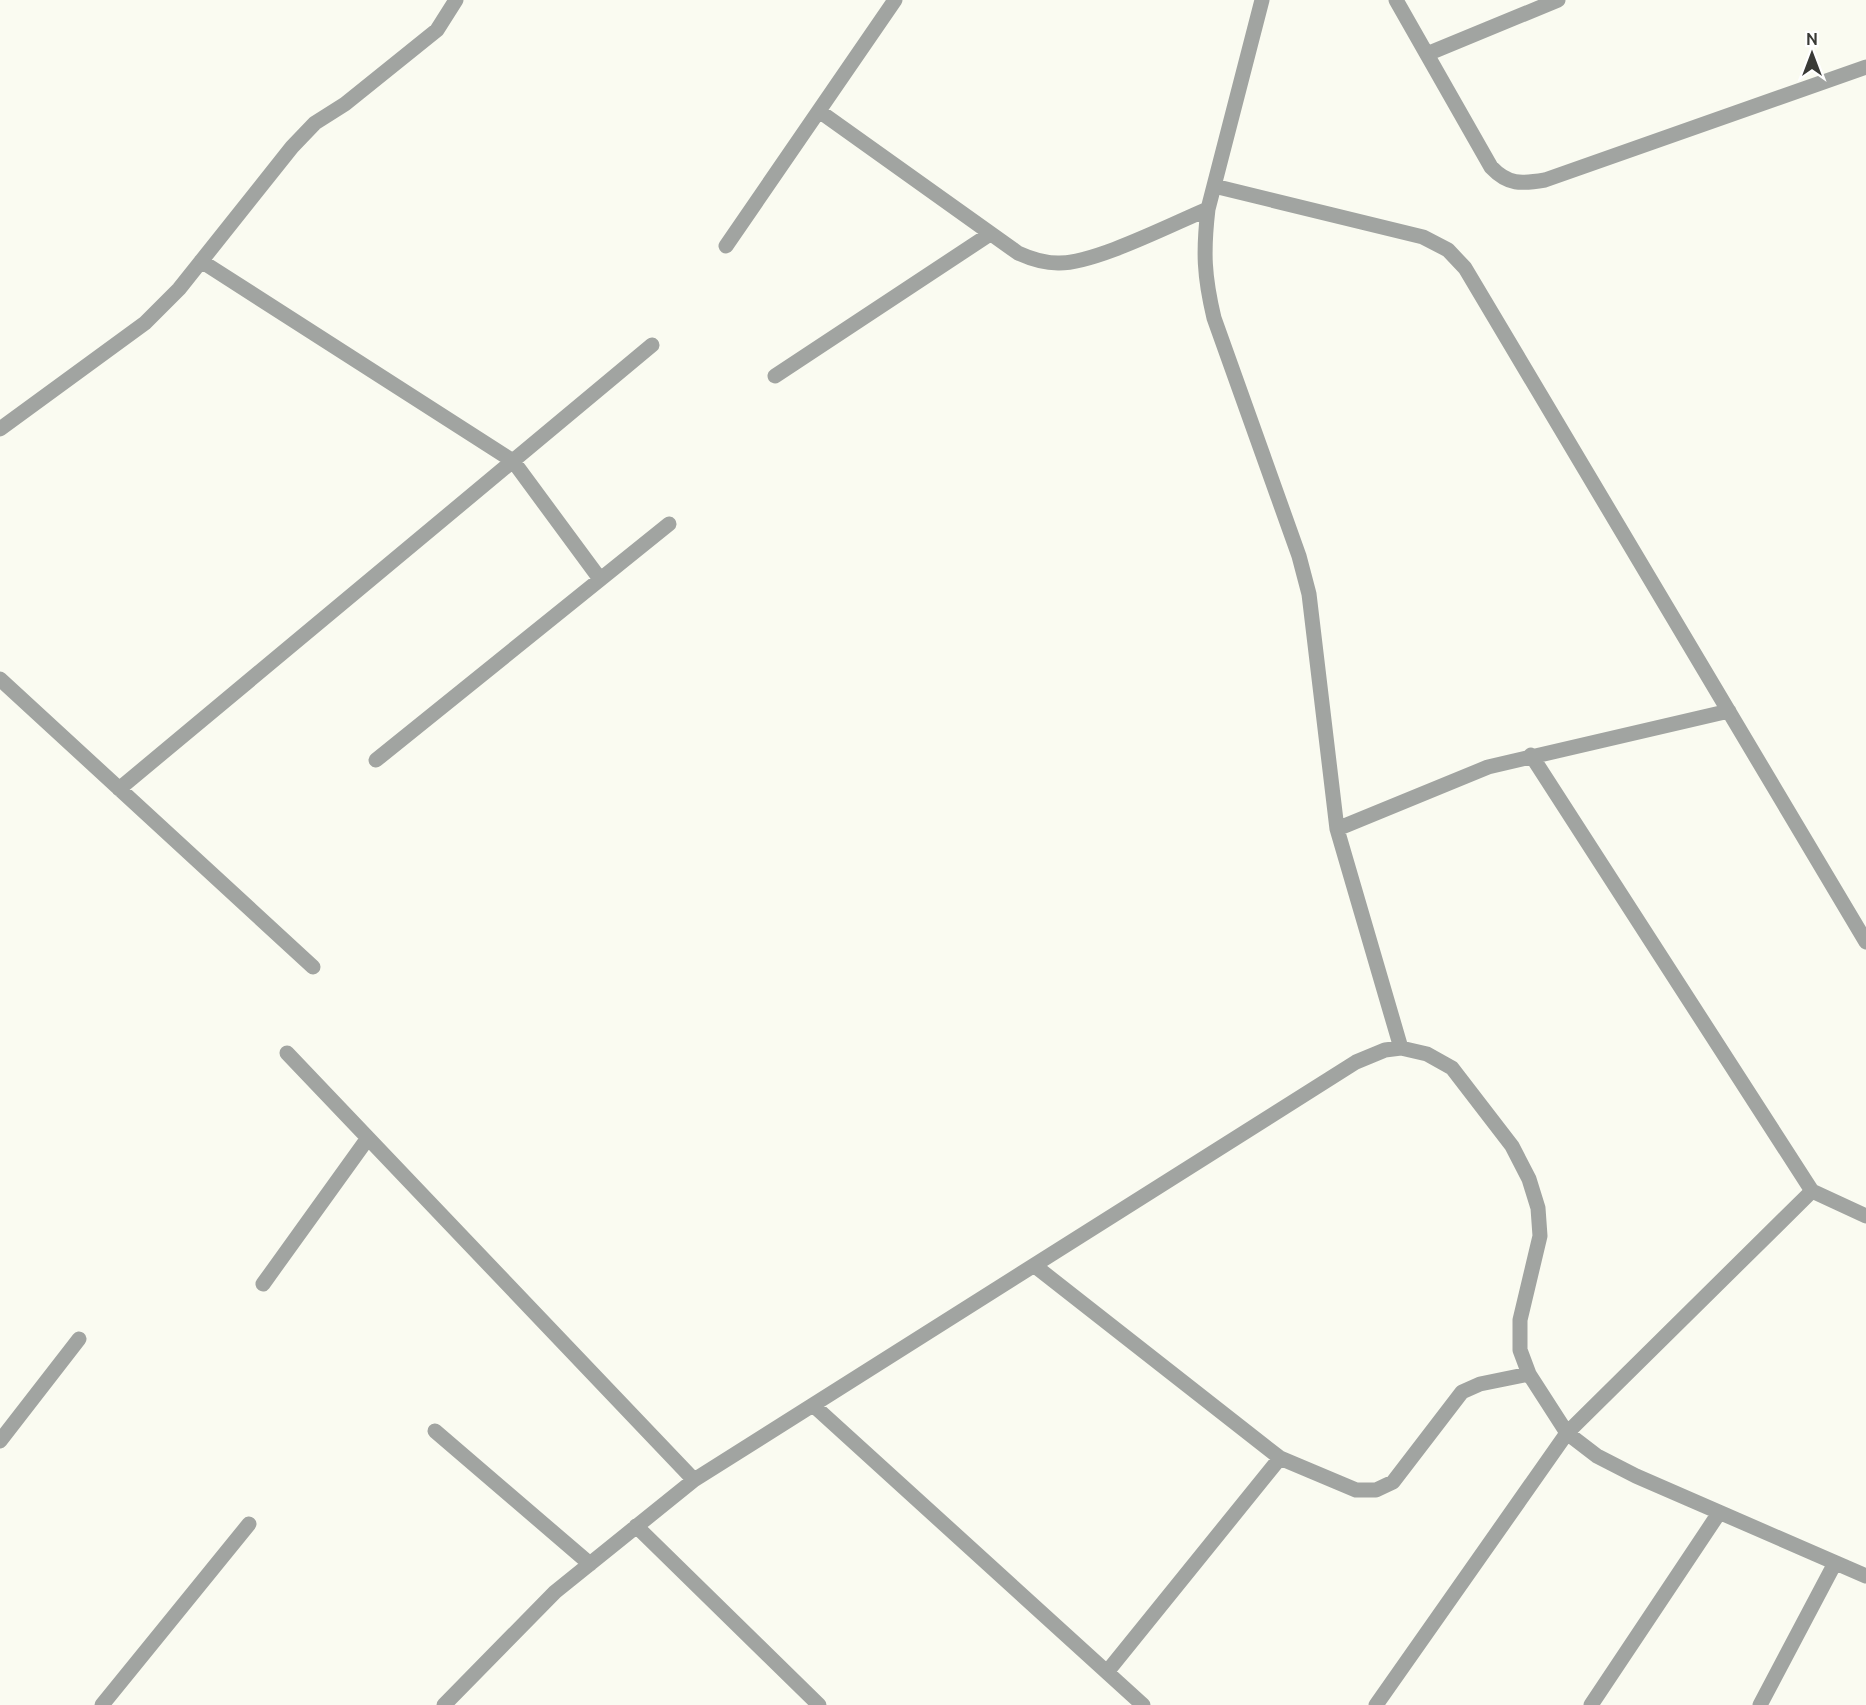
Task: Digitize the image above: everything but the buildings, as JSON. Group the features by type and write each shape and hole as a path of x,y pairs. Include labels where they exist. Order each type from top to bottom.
{"street":[{"path":"0,429 145,323 179,289 292,147 315,123 345,104 437,30 456,0"},
{"path":"726,246 895,0"},
{"path":"1262,0 1208,209 1204,243 1204,278 1214,318 1288,518 1309,594 1337,829 1401,1048"},
{"path":"1396,0 1491,167 1502,178 1519,184 1545,180 1866,67"},
{"path":"1427,54 1558,0"},
{"path":"819,111 1018,254 1035,260 1059,264 1085,260 1208,209"},
{"path":"1214,186 1423,237 1448,250 1465,268 1866,942"},
{"path":"775,376 990,234"},
{"path":"201,261 513,461 600,579"},
{"path":"119,789 652,345"},
{"path":"376,760 669,524"},
{"path":"0,679 313,966"},
{"path":"1337,829 1454,779 1531,755 1728,711"},
{"path":"1531,755 1812,1191 1866,1216"},
{"path":"444,1705 555,1592 694,1480 1356,1062 1385,1050 1401,1048 1426,1054 1452,1068 1512,1146 1529,1179 1538,1208 1540,1236 1520,1320 1520,1350 1529,1374 1567,1433 1598,1456 1636,1476 1866,1576"},
{"path":"287,1053 694,1480"},
{"path":"262,1284 368,1138"},
{"path":"1376,1705 1567,1433 1812,1191"},
{"path":"1035,1266 1280,1458 1356,1490 1376,1490 1393,1482 1407,1467 1462,1392 1480,1384 1529,1374"},
{"path":"0,1441 79,1339"},
{"path":"813,1405 1143,1705"},
{"path":"435,1431 590,1564"},
{"path":"1107,1672 1280,1458"},
{"path":"1591,1705 1719,1513"},
{"path":"102,1705 249,1524"},
{"path":"636,1526 819,1705"},
{"path":"1760,1705 1835,1563"}]}
